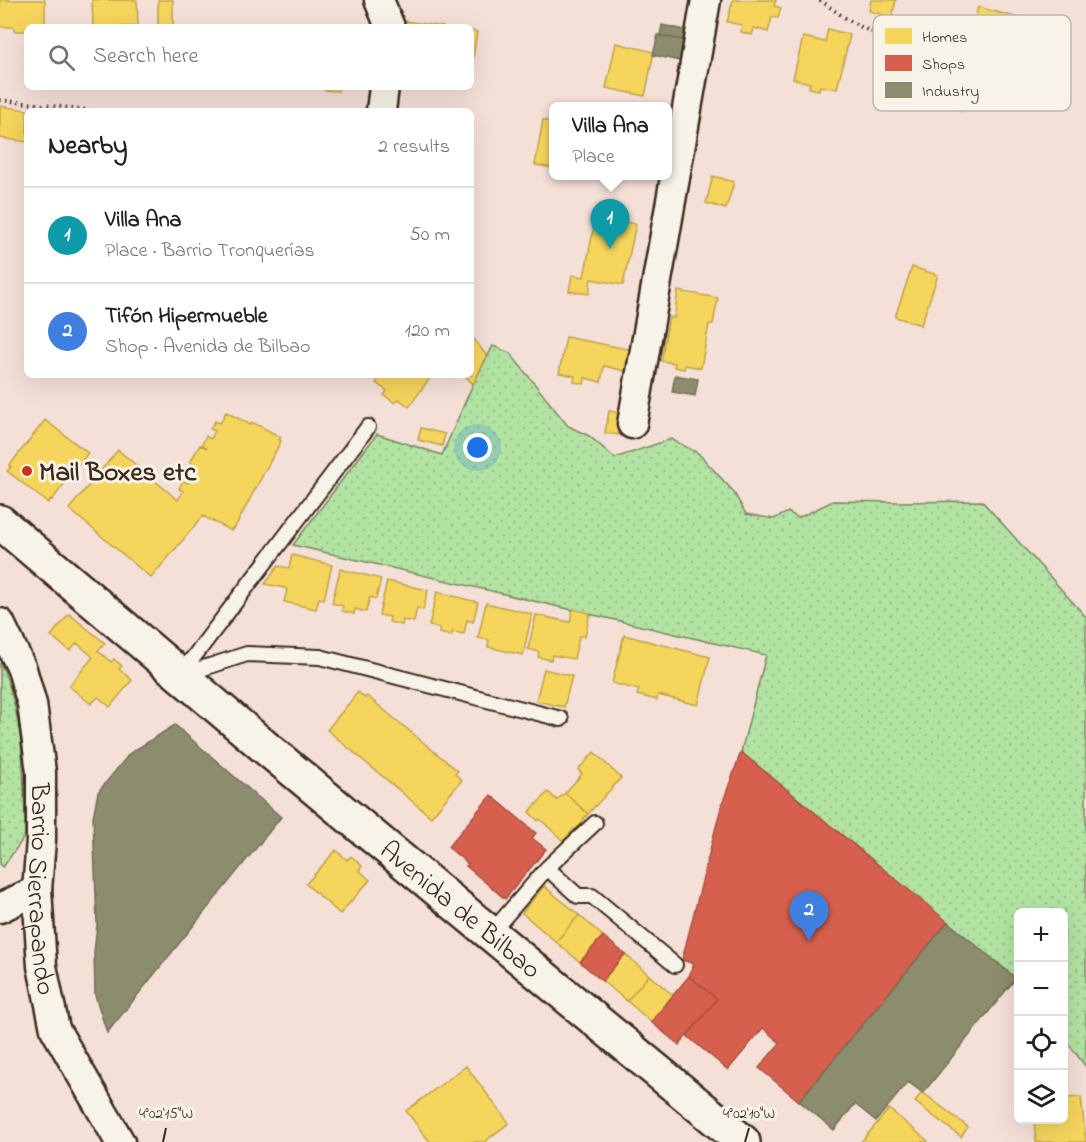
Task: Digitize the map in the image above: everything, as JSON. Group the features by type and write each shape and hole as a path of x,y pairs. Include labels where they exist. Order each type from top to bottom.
{"highway":[{"name":"Avenida de Bilbao","path":"0,522 266,748 743,1142"}],"street":[{"path":"379,0 389,24"},
{"path":"632,424 706,0"},
{"path":"381,108 384,90"},
{"name":"Barrio Sierrapando","path":"0,623 22,669 32,704 41,772 41,840 37,890 42,966 55,1029 120,1142"},
{"path":"4,900 37,890"}],"lane":[{"path":"180,675 369,427"},
{"path":"180,675 247,654 320,657 561,719"},
{"path":"491,933 547,868 595,823"},
{"path":"547,868 578,896 592,896 675,965"}],"path":[{"path":"820,0 860,27 873,32"},
{"path":"0,100 70,108"}],"green space":[{"path":"493,346 510,353 568,426 589,436 615,458 671,439 698,453 733,491 746,514 774,519 788,512 798,518 833,501 982,501 1086,617 1086,1067 1068,1043 1068,908 1014,908 1014,978 741,752 766,655 293,545 377,434 442,455 473,384"},
{"path":"0,662 8,681 18,721 23,762 25,824 25,836 3,867 0,864"}],"building: Homes":[{"path":"0,0 45,0 45,24 24,24 24,31 14,31 14,27 0,27"},
{"path":"92,0 137,0 138,24 93,24"},
{"path":"158,0 173,0 173,24 158,24"},
{"path":"733,0 776,0 774,6 781,8 778,18 772,17 768,32 754,28 752,35 741,32 742,25 727,22"},
{"path":"871,0 896,0 892,15 869,11"},
{"path":"978,7 1008,15 976,15"},
{"path":"405,21 424,24 404,24"},
{"path":"828,29 850,35 837,89 820,86 819,90 809,88 810,83 793,79 803,37 825,42"},
{"path":"474,32 477,32 474,52"},
{"path":"616,43 654,52 645,96 606,88"},
{"path":"0,106 24,110 24,142 0,138"},
{"path":"543,120 549,121 549,167 535,165"},
{"path":"713,176 734,182 726,209 706,203"},
{"path":"596,216 636,224 623,285 591,279 589,294 569,291 572,275 584,277"},
{"path":"912,267 938,275 921,325 895,317"},
{"path":"678,291 718,298 713,324 709,324 701,368 685,365 684,369 674,367 675,363 661,361 669,317 674,318"},
{"path":"566,337 633,350 629,372 604,366 601,382 585,378 584,384 574,382 575,376 559,373"},
{"path":"474,339 487,356 473,384 467,378 474,378"},
{"path":"380,378 430,378 409,407 399,399 395,403 384,395 387,391 376,383"},
{"path":"609,411 621,413 618,435 605,433"},
{"path":"226,412 281,437 279,440 281,441 231,531 203,516 151,578 69,509 118,450 178,500 183,491 179,489 182,482 188,483 192,475 187,472 191,465 197,466 190,462 200,445 207,448 202,444 206,436 211,439 215,431 210,429 215,421 220,423"},
{"path":"45,420 88,453 48,503 7,471"},
{"path":"421,428 445,434 442,446 418,440"},
{"path":"292,555 332,565 324,599 319,598 316,609 284,602 287,590 285,588 265,584 278,566 289,568"},
{"path":"340,569 381,579 376,599 370,597 366,612 355,609 354,614 342,611 343,606 332,603"},
{"path":"387,581 428,590 423,610 417,608 414,622 403,620 402,625 389,622 390,617 379,615"},
{"path":"437,592 478,602 473,622 467,620 464,634 453,632 451,636 439,633 440,628 429,626"},
{"path":"486,603 532,614 523,655 488,647 489,640 478,638"},
{"path":"573,609 590,613 585,637 579,636 574,659 552,655 551,660 538,657 539,652 528,649 536,615 570,622"},
{"path":"69,614 105,643 98,651 111,662 114,659 122,666 119,669 132,680 110,707 98,697 91,704 69,686 93,657 77,643 70,651 51,636"},
{"path":"624,635 710,657 698,705 658,695 657,700 637,695 639,690 612,683"},
{"path":"544,669 572,676 564,707 536,701"},
{"path":"358,692 365,698 367,696 458,771 455,774 462,780 431,817 327,730"},
{"path":"594,752 621,778 588,814 565,793 582,774 578,770"},
{"path":"548,792 557,800 565,793 588,814 583,819 586,822 577,831 574,829 563,841 540,819 538,821 529,812"},
{"path":"336,850 347,860 351,856 362,866 359,870 370,880 340,914 306,884"},
{"path":"544,886 579,915 556,942 522,913"},
{"path":"579,915 603,936 580,962 556,942"},
{"path":"625,954 649,975 627,1001 602,981"},
{"path":"649,975 673,995 651,1022 627,1001"},
{"path":"466,1066 509,1123 484,1142 430,1142 406,1111"},
{"path":"922,1092 968,1127 961,1137 915,1102"},
{"path":"1081,1097 1086,1142 1036,1142 1034,1124 1068,1124 1068,1098"},
{"path":"889,1109 928,1141 861,1142"}],"building: Shops":[{"path":"741,752 948,922 799,1101 759,1068 780,1043 763,1028 728,1070 687,1036 717,999 689,976 694,964 682,960 721,807"},
{"path":"491,795 536,833 532,838 546,849 505,899 466,866 468,864 448,847"},
{"path":"603,936 625,954 602,981 580,962"},
{"path":"689,976 717,999 679,1045 651,1022"}],"building: Industry":[{"path":"662,25 690,31 688,41 660,36"},
{"path":"658,35 688,41 684,62 653,55"},
{"path":"675,375 698,379 695,396 672,392"},
{"path":"175,725 281,817 107,1033 95,995 94,953 97,924 93,817 98,792 130,753"},
{"path":"948,922 1014,976 1014,980 923,1093 908,1082 876,1121 855,1104 834,1130 799,1101"}],"place":[{"name":"Villa Ana","path":"610,249"},
{"name":"Mail Boxes etc","path":"27,471"},
{"name":"Tifón Hipermueble","path":"809,941"}]}
